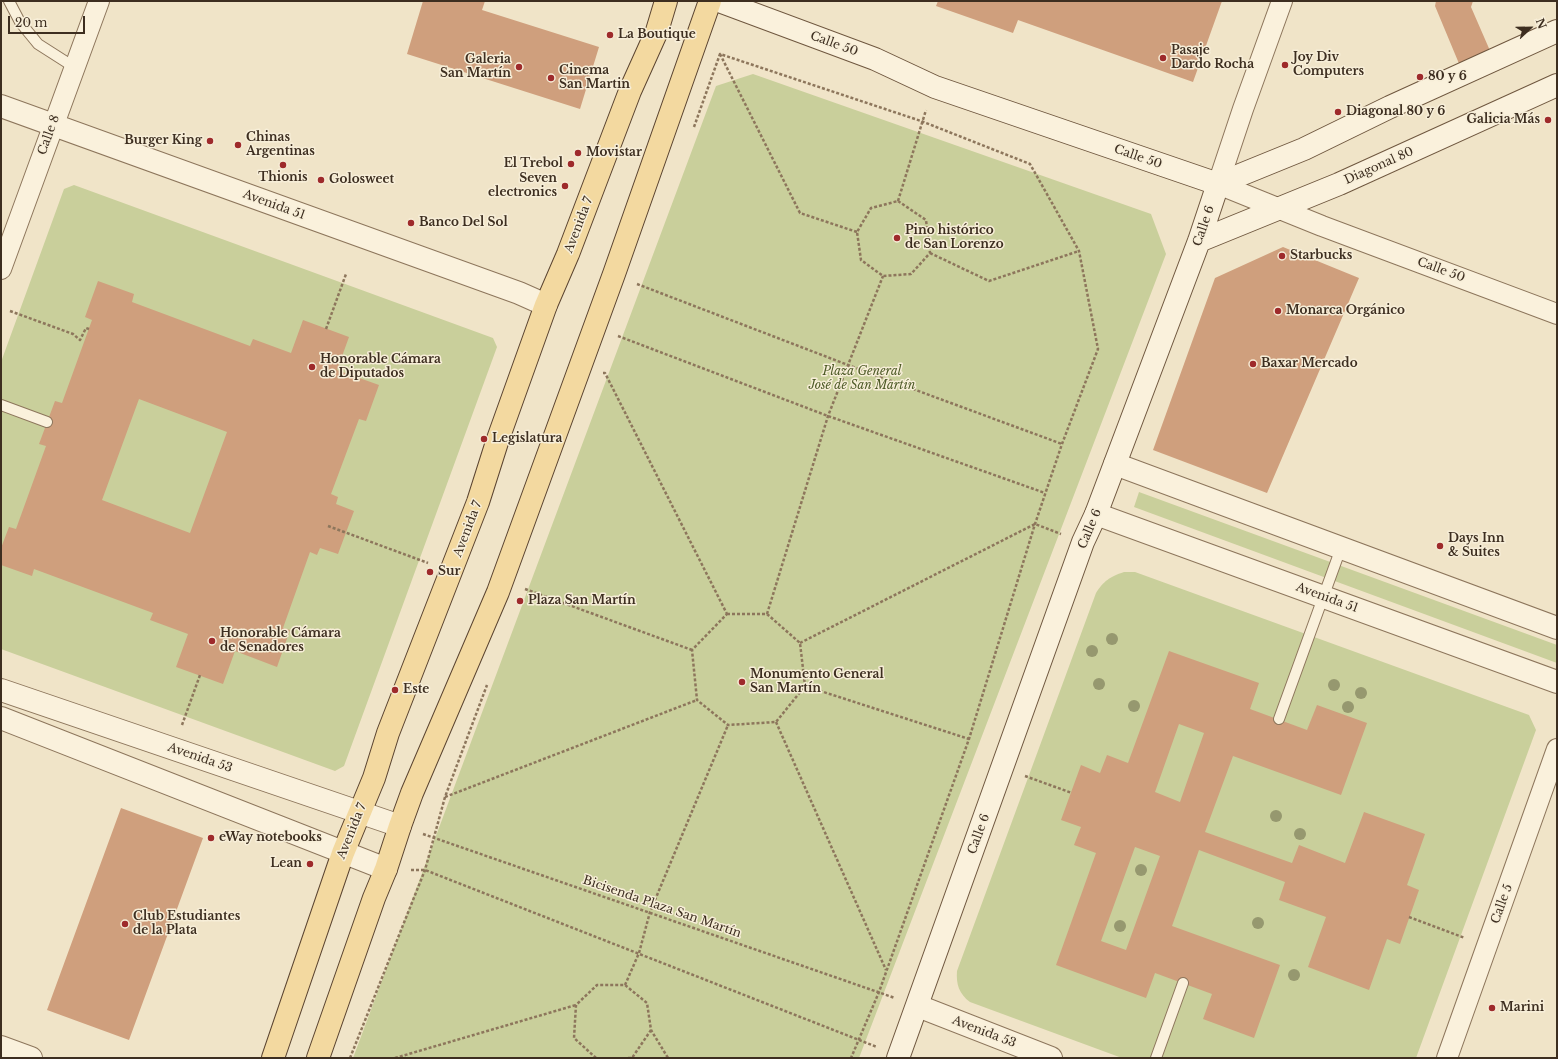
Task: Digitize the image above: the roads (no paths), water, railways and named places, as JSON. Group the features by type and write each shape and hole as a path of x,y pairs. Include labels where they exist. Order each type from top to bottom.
{"main road":[{"name":"Avenida 7","path":"273,1058 343,853 374,778 388,733 478,502 498,439 546,305 568,254 630,91 657,31 666,1"},
{"path":"318,1058 415,786 498,592 614,274 710,1"}],"street":[{"name":"Calle 8","path":"1,268 98,1"},
{"name":"Calle 50","path":"718,1 875,59 935,87 1218,184 1322,226 1557,314"},
{"name":"Calle 6","path":"902,1057 918,1006 1083,542 1096,514 1199,241 1243,109 1282,1"},
{"path":"1218,184 1304,149 1390,107 1557,31"},
{"name":"Diagonal 80","path":"1199,241 1339,184 1557,85"},
{"name":"Avenida 51","path":"1,106 519,293 546,305"},
{"path":"1115,464 1557,628"},
{"name":"Avenida 51","path":"1096,514 1557,682"},
{"name":"Avenida 53","path":"1,690 400,826"},
{"path":"1,718 386,869"},
{"name":"Calle 5","path":"1446,1058 1557,749"},
{"name":"Avenida 53","path":"918,1006 1051,1058"},
{"path":"1,1048 31,1058"}],"lane":[{"path":"10,1 20,22 38,44 74,67"},
{"path":"1,405 47,422"},
{"path":"1279,720 1340,548"},
{"path":"1156,1058 1184,983"}],"place":[{"name":"La Boutique","path":"610,35"},
{"name":"Pasaje Dardo Rocha","path":"1163,58"},
{"name":"Joy Div Computers","path":"1285,65"},
{"name":"Galeria San Martín","path":"519,67"},
{"name":"80 y 6","path":"1420,77"},
{"name":"Cinema San Martin","path":"551,78"},
{"name":"Diagonal 80 y 6","path":"1338,112"},
{"name":"Galicia Más","path":"1548,120"},
{"name":"Burger King","path":"210,141"},
{"name":"Chinas Argentinas","path":"238,145"},
{"name":"Movistar","path":"578,153"},
{"name":"El Trebol","path":"571,164"},
{"name":"Thionis","path":"283,165"},
{"name":"Golosweet","path":"321,180"},
{"name":"Seven electronics","path":"565,186"},
{"name":"Banco Del Sol","path":"411,223"},
{"name":"Pino histórico de San Lorenzo","path":"897,238"},
{"name":"Starbucks","path":"1282,256"},
{"name":"Monarca Orgánico","path":"1278,311"},
{"name":"Baxar Mercado","path":"1253,364"},
{"name":"Honorable Cámara de Diputados","path":"312,367"},
{"name":"Legislatura","path":"484,439"},
{"name":"Days Inn & Suites","path":"1440,546"},
{"name":"Sur","path":"430,572"},
{"name":"Plaza San Martín","path":"520,601"},
{"name":"Honorable Cámara de Senadores","path":"212,641"},
{"name":"Monumento General San Martín","path":"742,682"},
{"name":"Este","path":"395,690"},
{"name":"eWay notebooks","path":"211,838"},
{"name":"Lean","path":"310,864"},
{"name":"Club Estudiantes de la Plata","path":"125,924"},
{"name":"Marini","path":"1492,1008"}],"park label":[{"name":"Plaza General José de San Martín","path":"862,379"}]}
